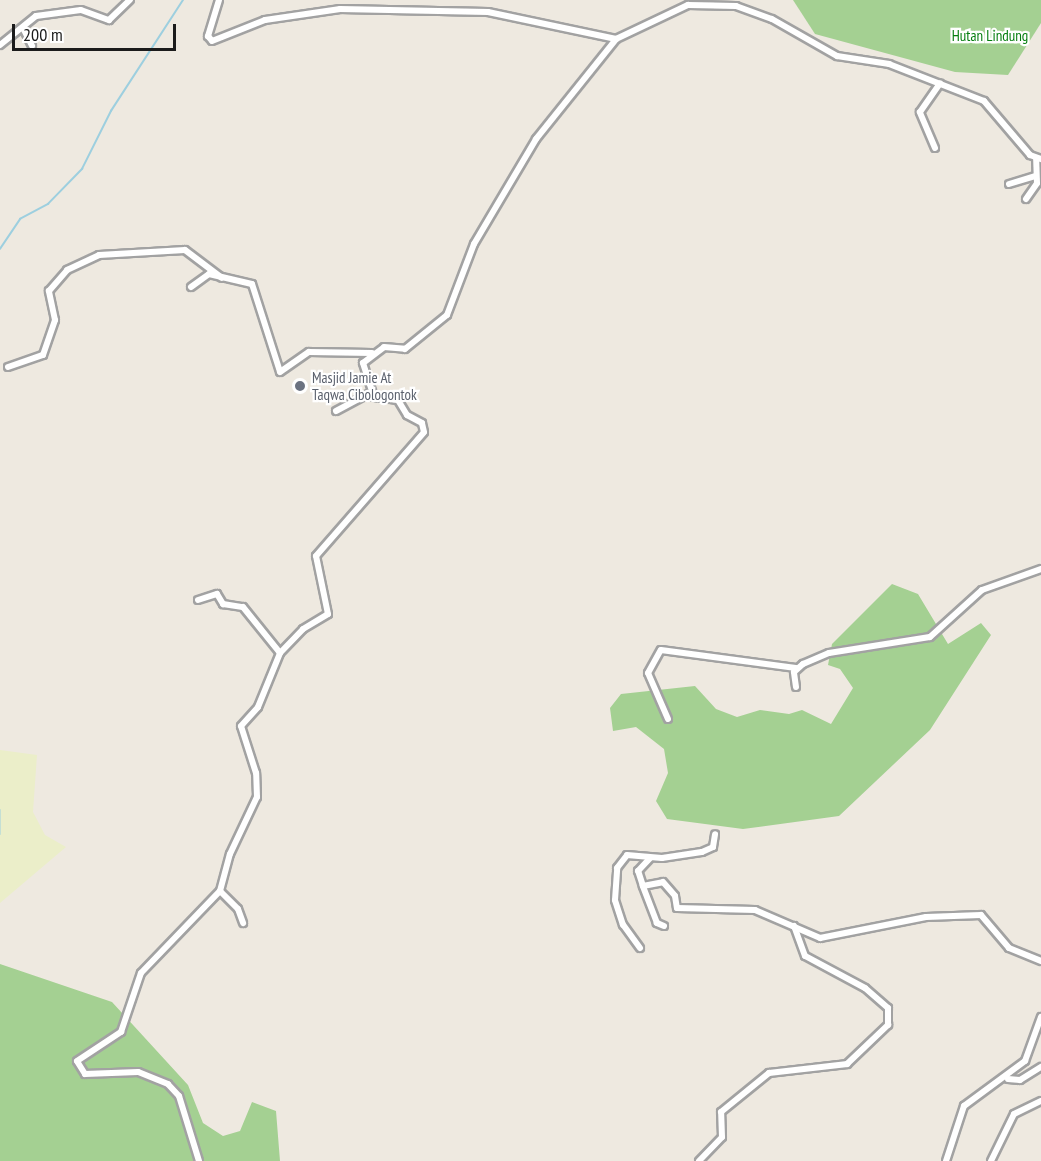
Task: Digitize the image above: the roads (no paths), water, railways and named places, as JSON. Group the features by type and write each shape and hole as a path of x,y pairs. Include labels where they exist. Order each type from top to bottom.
{"street":[{"path":"0,45 47,12 81,10 109,20 130,0"},
{"path":"219,0 211,41 265,20 340,9 488,12 616,39"},
{"path":"191,287 209,274 252,285 280,372 309,352 372,353 387,347 404,350 447,315 474,244 536,139 616,39 688,5 728,4 759,12 837,56 889,64 990,104 1039,159 1036,176 1026,199"},
{"path":"23,28 32,46"},
{"path":"935,148 920,112 940,83"},
{"path":"1009,184 1036,176"},
{"path":"8,367 43,355 54,320 48,305 52,286 67,270 99,255 185,250 222,278"},
{"path":"370,393 362,366 372,353"},
{"path":"198,1161 179,1096 168,1084 138,1072 85,1074 76,1064 121,1032 141,973 220,891 230,854 257,797 256,774 240,726 258,707 280,653 303,629 327,616 317,553 425,430 398,400 370,393 336,411"},
{"path":"668,719 648,673 661,650 796,668 829,653 930,637 985,588 1041,569"},
{"path":"198,600 217,594 223,604 243,607 280,653"},
{"path":"796,668 796,687"},
{"path":"640,948 623,925 615,900 616,868 627,855 652,858 702,852 713,847 716,834"},
{"path":"652,858 640,868 643,886 657,923 664,927"},
{"path":"643,886 663,882 675,896 677,908 738,907 828,939 926,917 981,915 1009,948 1041,961"},
{"path":"220,891 238,909 243,923"},
{"path":"699,1161 722,1137 721,1112 769,1072 847,1064 888,1025 888,1008 874,995 805,956 794,926"},
{"path":"946,1161 964,1106 1008,1078 1025,1061 1041,1017"},
{"path":"1008,1078 1020,1080 1041,1067"},
{"path":"991,1161 1014,1114 1041,1101"}],"waterway":[{"path":"0,249 20,219 48,204 82,169 111,111 183,0"},
{"path":"0,810 0,834"}],"place":[{"name":"Masjid Jamie At Taqwa Cibologontok","path":"300,386"}],"park label":[{"name":"Hutan Lindung","path":"990,36"}]}
